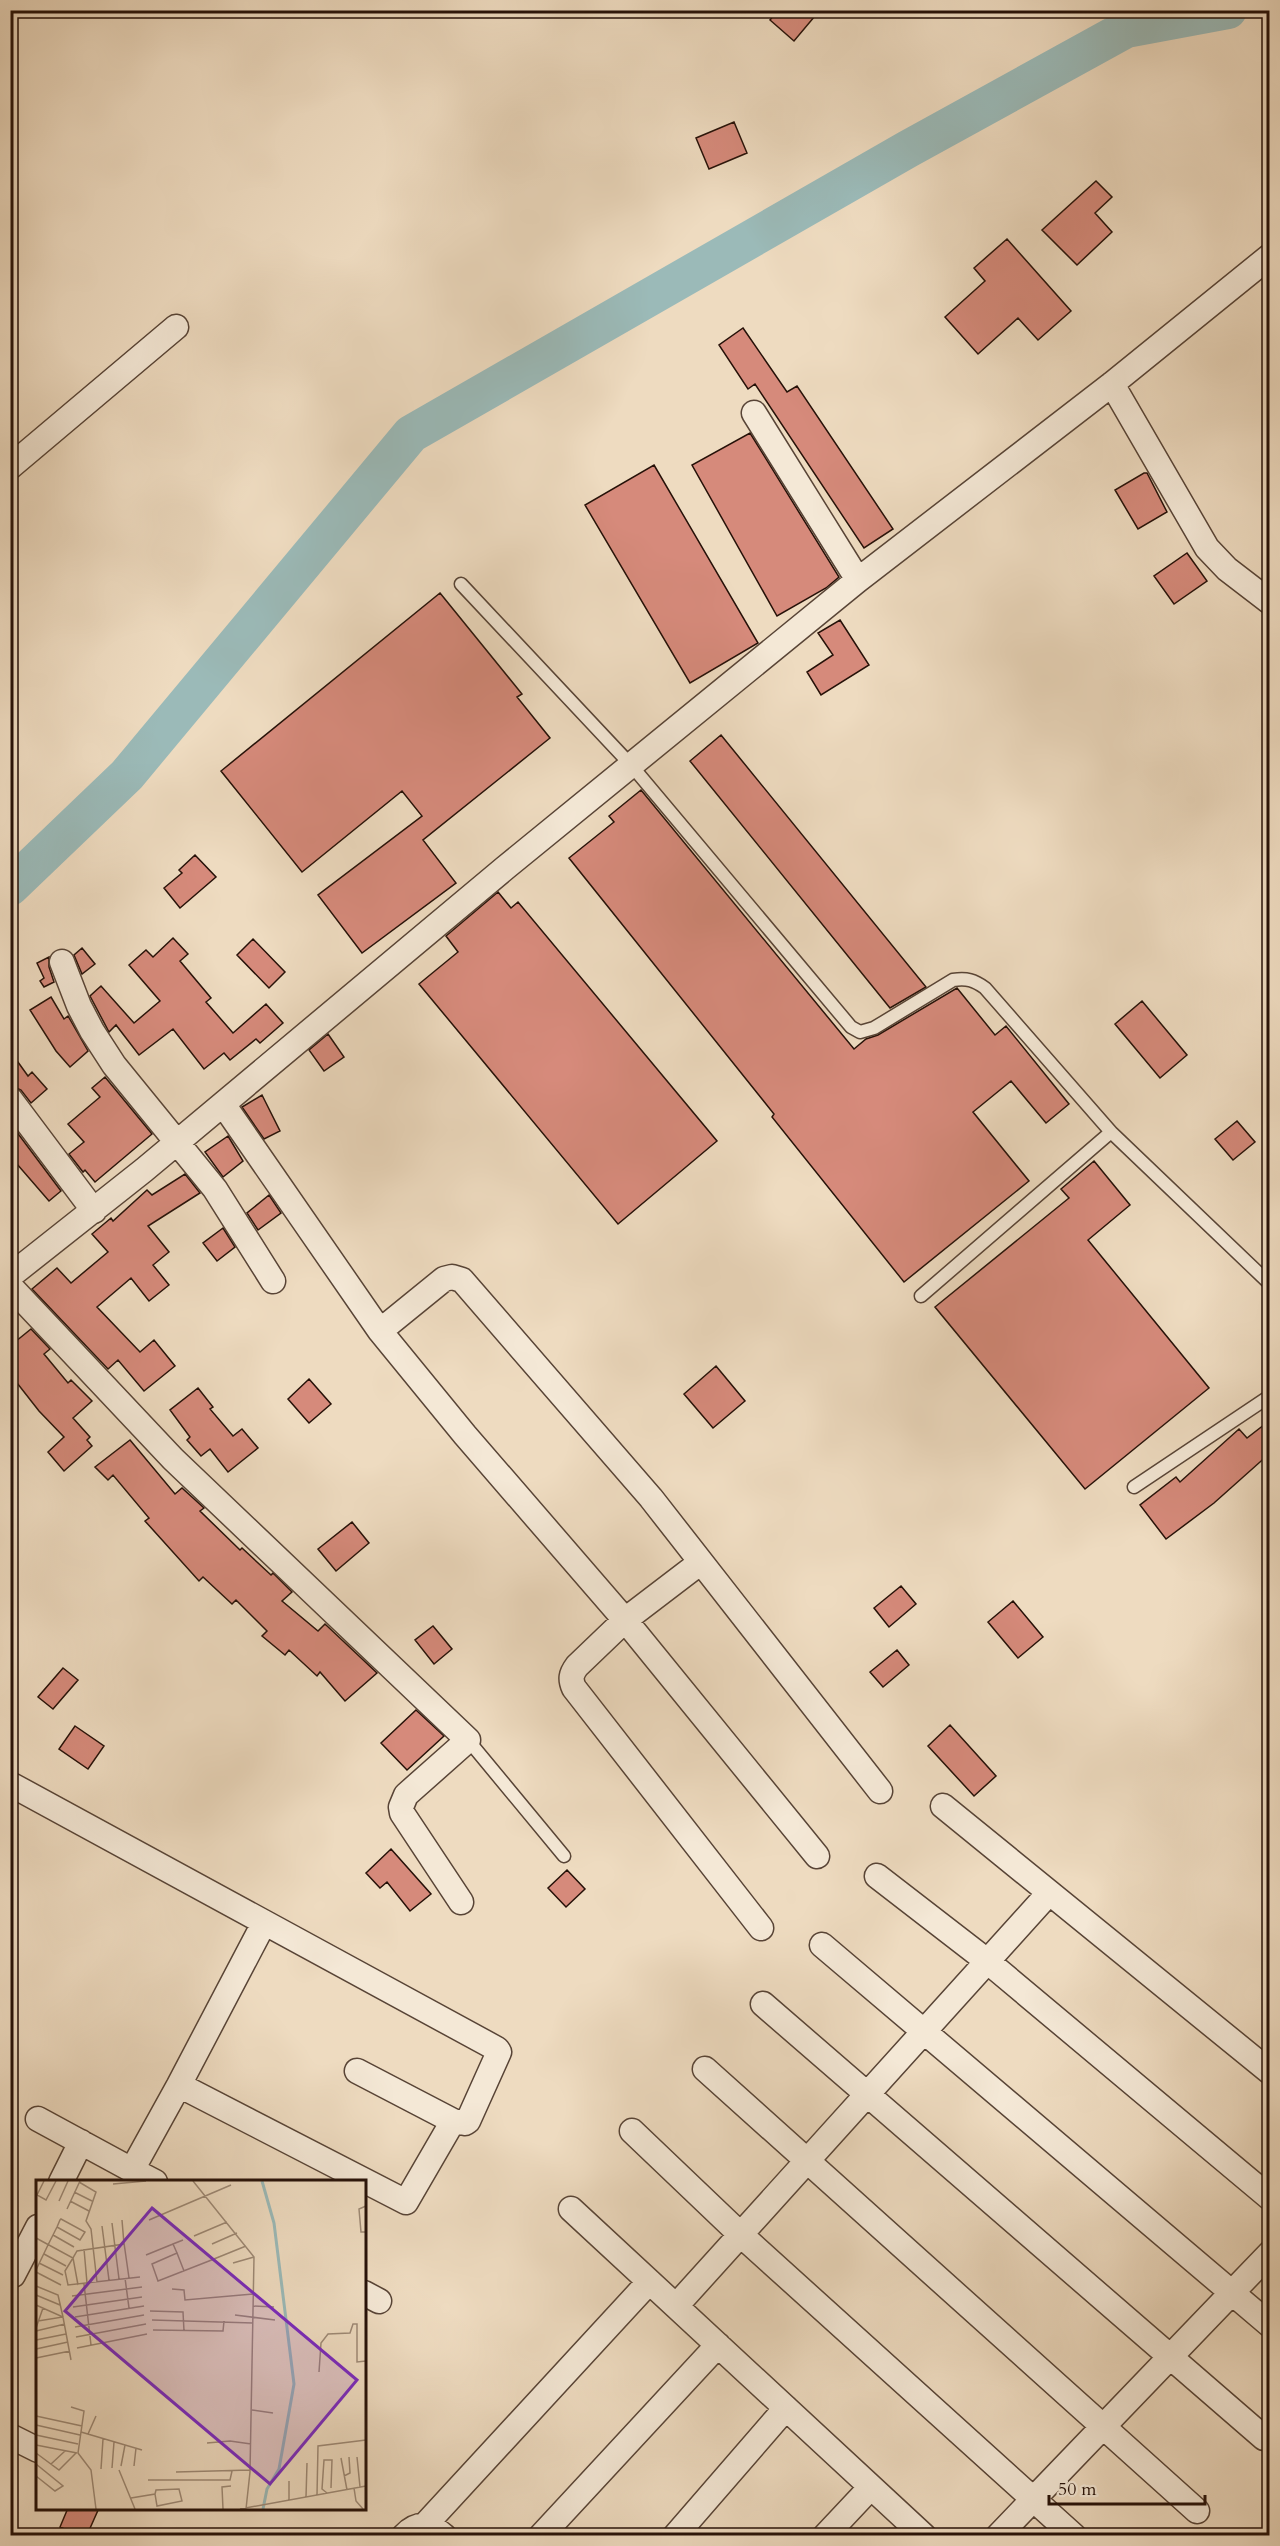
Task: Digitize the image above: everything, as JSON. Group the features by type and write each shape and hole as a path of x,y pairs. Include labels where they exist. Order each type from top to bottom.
{"street":[{"path":"10,1276 94,1211 631,765 858,580 1112,384 1269,256"},
{"path":"10,467 176,327"},
{"path":"1112,384 1207,548 1227,569 1269,603"},
{"path":"754,413 858,580"},
{"path":"62,962 92,1031 114,1065 214,1189 273,1281"},
{"path":"10,1099 94,1211"},
{"path":"223,1104 380,1331 465,1435 625,1620 817,1857"},
{"path":"380,1331 444,1279 452,1277 462,1280 651,1498 880,1791"},
{"path":"10,1286 173,1459 468,1740 406,1795 401,1807 402,1813 461,1902"},
{"path":"701,1562 625,1620 577,1666 572,1672 571,1681 574,1689 761,1928"},
{"path":"10,1784 499,2052 467,2122 453,2121 357,2071"},
{"path":"943,1806 1269,2072"},
{"path":"877,1876 987,1961 1269,2198"},
{"path":"676,2306 1049,1893"},
{"path":"132,2170 264,1923"},
{"path":"822,1945 1269,2325"},
{"path":"763,2004 1264,2438"},
{"path":"705,2069 1197,2511"},
{"path":"179,2085 363,2180"},
{"path":"38,2119 153,2180"},
{"path":"366,2182 405,2202 453,2121"},
{"path":"632,2131 741,2235 1074,2535"},
{"path":"62,2180 81,2142"},
{"path":"571,2209 924,2535"},
{"path":"13,2275 36,2231"},
{"path":"998,2535 1269,2253"},
{"path":"424,2532 649,2282"},
{"path":"541,2535 718,2345"},
{"path":"675,2535 786,2408"},
{"path":"10,2436 36,2450"},
{"path":"825,2535 871,2487"}],"lane":[{"path":"461,584 631,765 850,1027 860,1032 866,1031 954,980 966,978 976,982 985,988 1111,1132 1269,1284"},
{"path":"921,1296 1111,1132"},
{"path":"1134,1487 1269,1396"},
{"path":"468,1740 564,1856"}],"building":[{"path":"778,10 820,10 794,41 770,20"},
{"path":"734,122 747,153 709,169 696,138"},
{"path":"1096,181 1112,197 1095,213 1112,232 1077,265 1042,230"},
{"path":"1007,239 1071,311 1038,340 1018,318 978,354 945,317 985,281 974,268"},
{"path":"743,328 787,392 797,386 893,529 864,548 755,384 748,389 719,345"},
{"path":"750,433 839,577 826,588 777,616 692,465"},
{"path":"654,465 758,643 690,683 585,505"},
{"path":"1147,473 1167,512 1138,529 1115,490"},
{"path":"1187,553 1207,581 1174,604 1154,576"},
{"path":"440,593 522,694 517,697 550,738 423,840 456,883 362,953 318,895 422,816 402,791 302,872 221,771"},
{"path":"840,620 869,665 821,695 807,672 833,655 818,633"},
{"path":"721,735 926,987 890,1008 690,761"},
{"path":"641,790 854,1049 866,1039 878,1035 957,988 995,1035 1006,1026 1069,1104 1046,1123 1011,1081 973,1112 1029,1181 904,1282 772,1117 774,1114 569,858 614,822 609,816"},
{"path":"195,855 216,877 180,908 164,888 182,873 179,870"},
{"path":"498,892 511,908 518,902 717,1141 618,1224 419,984 458,952 446,936"},
{"path":"173,938 188,954 180,961 211,998 206,1002 233,1033 266,1004 283,1023 260,1043 256,1039 230,1060 224,1053 204,1069 173,1029 139,1055 116,1025 109,1032 90,996 101,986 134,1023 160,1001 129,965 146,950 153,957"},
{"path":"253,939 285,972 269,988 237,955"},
{"path":"82,948 95,964 82,974 74,955"},
{"path":"49,957 49,967 54,982 44,987 40,981 44,978 37,963"},
{"path":"51,997 64,1019 68,1016 88,1051 70,1067 56,1051 30,1010"},
{"path":"1142,1001 1187,1055 1160,1078 1115,1024"},
{"path":"328,1034 344,1057 324,1071 309,1050"},
{"path":"10,1051 28,1076 32,1072 47,1089 31,1103 21,1090 10,1085"},
{"path":"105,1077 152,1134 95,1182 85,1170 83,1172 69,1154 84,1142 68,1124 100,1097 92,1088"},
{"path":"262,1095 280,1131 264,1139 242,1107"},
{"path":"1237,1121 1255,1142 1233,1160 1215,1139"},
{"path":"10,1123 61,1191 49,1201 10,1156"},
{"path":"228,1136 243,1161 223,1177 205,1152"},
{"path":"1094,1161 1130,1205 1088,1240 1209,1388 1085,1489 935,1307 1069,1198 1061,1189"},
{"path":"185,1174 200,1193 148,1226 169,1252 153,1265 169,1285 149,1301 131,1278 97,1307 140,1352 154,1340 175,1366 144,1391 118,1360 108,1369 32,1289 57,1268 71,1283 108,1252 92,1234 111,1218 113,1221 147,1190 152,1195"},
{"path":"269,1195 281,1213 258,1230 247,1213"},
{"path":"223,1228 235,1247 217,1261 203,1243"},
{"path":"31,1329 50,1349 44,1354 68,1383 71,1380 92,1401 73,1418 90,1437 87,1440 92,1446 64,1471 48,1452 64,1437 39,1411 10,1374 10,1346"},
{"path":"716,1366 745,1401 713,1428 684,1394"},
{"path":"309,1379 331,1404 309,1423 288,1399"},
{"path":"198,1388 213,1407 210,1409 233,1436 242,1429 258,1448 228,1472 210,1449 201,1456 187,1440 190,1437 170,1410"},
{"path":"1269,1421 1269,1454 1214,1503 1166,1539 1140,1505 1176,1477 1180,1482 1239,1429 1247,1438"},
{"path":"130,1440 175,1494 182,1488 204,1508 200,1511 240,1550 242,1548 271,1575 273,1573 292,1592 282,1601 318,1631 325,1624 377,1673 345,1701 320,1672 317,1676 289,1650 285,1655 262,1636 267,1631 236,1600 232,1604 203,1577 199,1581 145,1521 149,1518 113,1475 108,1480 95,1467"},
{"path":"352,1522 369,1543 336,1571 318,1549"},
{"path":"901,1586 916,1604 889,1627 874,1608"},
{"path":"1013,1601 1043,1637 1018,1658 988,1622"},
{"path":"433,1626 452,1649 434,1664 415,1640"},
{"path":"897,1650 909,1665 883,1687 870,1672"},
{"path":"63,1668 78,1680 53,1709 38,1697"},
{"path":"416,1710 444,1736 407,1770 381,1743"},
{"path":"950,1725 996,1776 974,1796 928,1746"},
{"path":"75,1726 104,1746 88,1769 59,1749"},
{"path":"391,1849 431,1894 410,1911 387,1882 380,1888 366,1873"},
{"path":"567,1870 585,1889 566,1907 548,1888"},
{"path":"67,2510 98,2510 87,2535 78,2535 60,2527"}],"waterway":[{"path":"10,887 127,775 411,434 908,149 1126,29 1228,10"}]}
